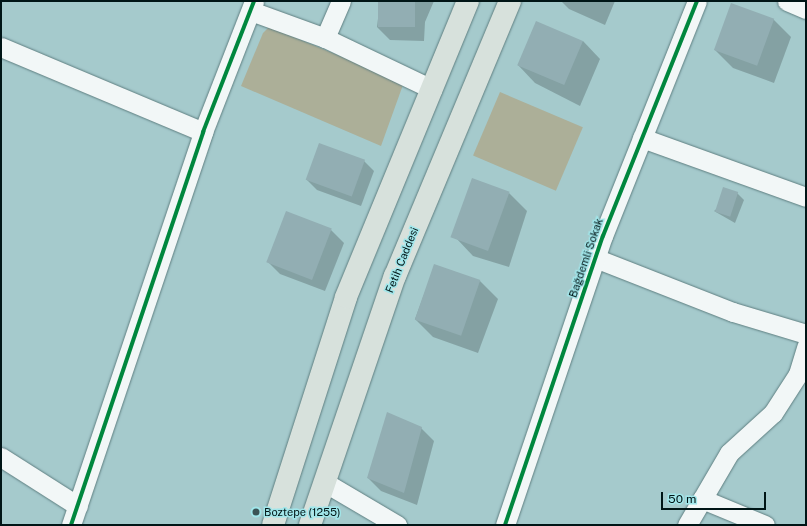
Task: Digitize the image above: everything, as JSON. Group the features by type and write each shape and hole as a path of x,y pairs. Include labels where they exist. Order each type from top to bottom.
{"main road":[{"path":"273,525 346,297 468,1"},
{"name":"Fetih Caddesi","path":"310,525 395,276 510,1"}],"street":[{"path":"325,38 341,1"},
{"name":"Bağdemli Sokak","path":"505,525 595,258 697,1"},
{"path":"787,1 806,8"},
{"path":"71,525 203,132 252,6 325,38 432,89"},
{"path":"1,47 203,132"},
{"path":"642,138 806,197"},
{"path":"595,258 733,312 806,334"},
{"path":"687,525 729,453 773,413 798,374 806,346"},
{"path":"1,457 78,506"},
{"path":"324,482 396,525"},
{"path":"702,499 765,525"}],"green space":[{"path":"269,27 404,82 381,146 241,86 263,33"},
{"path":"500,92 583,127 556,191 473,156"}],"building":[{"path":"378,1 415,1 415,27 378,27"},
{"path":"731,3 774,19 757,66 714,50"},
{"path":"536,21 583,41 564,85 517,65"},
{"path":"319,143 365,160 352,196 306,180"},
{"path":"472,178 510,192 488,251 450,237"},
{"path":"723,187 738,192 730,217 715,212"},
{"path":"286,211 332,229 312,280 266,262"},
{"path":"434,264 480,280 461,336 415,320"},
{"path":"387,412 422,427 404,493 367,478"}],"cycle path":[{"path":"71,525 203,132 254,1"},
{"path":"505,525 603,236 697,1"}],"place":[{"name":"Boztepe (1255)","path":"256,512"}]}
